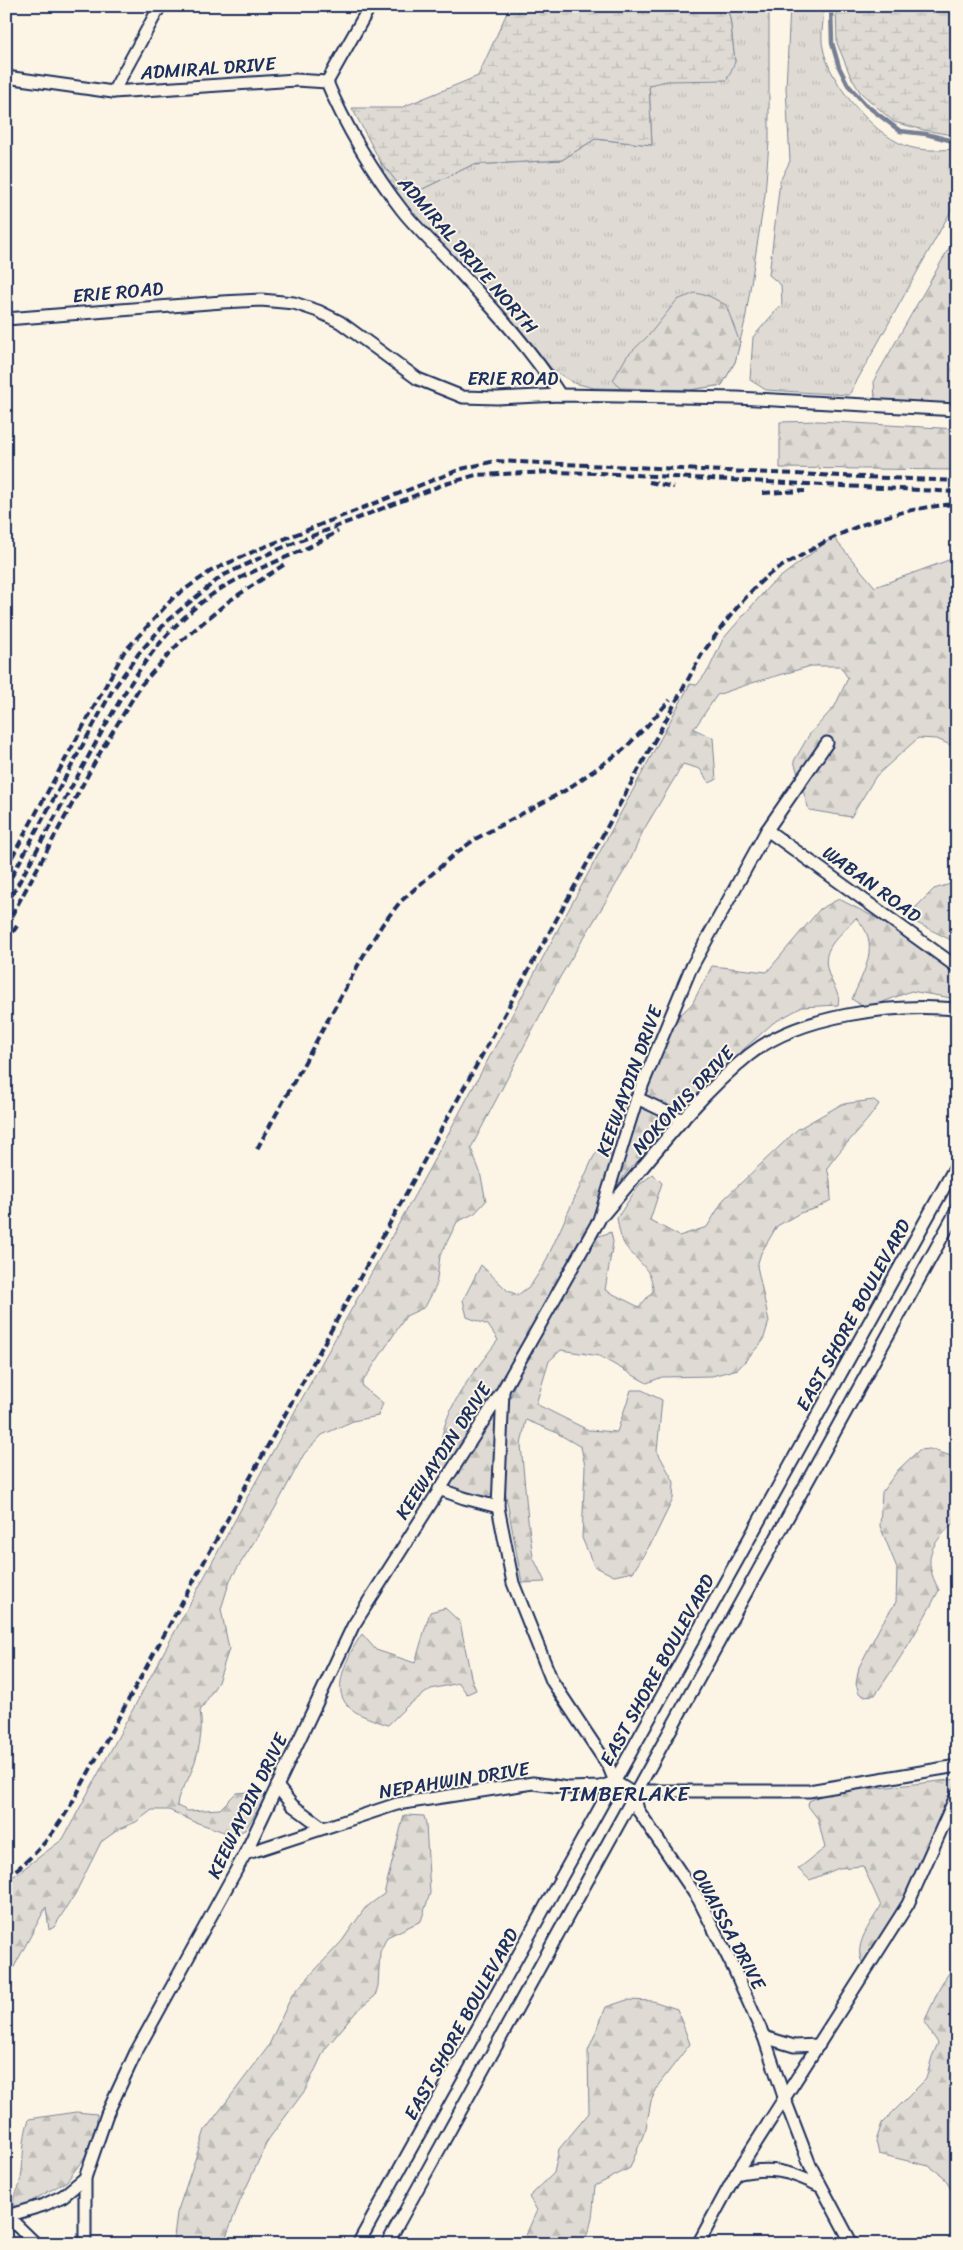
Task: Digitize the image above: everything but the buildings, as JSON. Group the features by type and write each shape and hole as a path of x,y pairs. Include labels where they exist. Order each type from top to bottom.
{"street":[{"path":"113,92 160,6"},
{"path":"327,82 370,6"},
{"name":"ADMIRAL DRIVE","path":"6,77 113,92 296,80 327,82"},
{"name":"ADMIRAL DRIVE NORTH","path":"327,82 334,100 381,181 403,211 471,285 547,374 560,395"},
{"name":"ERIE ROAD","path":"6,319 222,302 261,300 294,303 318,311 340,322 418,379 463,397 497,398 560,395 737,398 957,410"},
{"name":"KEEWAYDIN DRIVE","path":"85,2244 85,2178 107,2114 136,2052 245,1854 353,1626 503,1390 599,1220 636,1098 690,970 767,830 826,743"},
{"name":"WABAN ROAD","path":"767,830 957,967"},
{"name":"NOKOMIS DRIVE","path":"599,1220 683,1120 750,1054 785,1033 856,1012 899,1008 957,1009"},
{"path":"636,1098 683,1120"},
{"name":"EAST SHORE BOULEVARD","path":"358,2244 957,1164"},
{"name":"EAST SHORE BOULEVARD","path":"387,2244 957,1210"},
{"path":"901,1266 920,1275"},
{"path":"503,1390 498,1507 513,1583 552,1681 609,1767 615,1782 634,1794 647,1792 809,1791 957,1766"},
{"path":"439,1488 464,1498 498,1507"},
{"name":"NEPAHWIN DRIVE","path":"245,1854 397,1804 533,1782 568,1788 600,1787 615,1782"},
{"path":"277,1786 292,1804 323,1828"},
{"name":"OWAISSA DRIVE","path":"634,1794 638,1810 698,1900 734,1969 764,2037 785,2100 820,2186 852,2244"},
{"path":"698,2244 736,2174 785,2100 908,1904 957,1794"},
{"path":"764,2037 794,2046 819,2045"},
{"path":"736,2174 754,2170 785,2171 820,2186"},
{"path":"36,2244 7,2215 44,2205 63,2196 85,2178"}],"green space":[{"path":"510,6 726,6 730,18 735,62 727,80 667,81 649,85 652,145 595,139 562,160 472,165 408,196 380,161 352,108 400,108 478,76"},
{"path":"726,6 769,6 769,142 765,195 745,321 735,362 722,385 690,390 594,388 574,383 553,370 406,208 386,179 380,161 408,196 472,165 562,160 595,139 652,145 649,85 735,62 730,18"},
{"path":"790,6 824,6 822,38 827,61 834,76 854,105 879,130 904,145 917,149 957,149 957,200 849,395 766,390 750,380 753,337 782,304 781,285 769,275 780,181 790,161 786,88"},
{"path":"836,6 957,6 957,136 894,122 860,92 850,75 837,43"},
{"path":"957,234 957,405 875,401 874,380"},
{"path":"695,293 709,296 726,305 740,343 735,362 722,385 690,390 620,388 613,380 627,356 649,335 677,300"},
{"path":"819,421 957,429 957,470 780,468 780,422"},
{"path":"833,537 875,587 957,557 957,748 937,739 918,738 876,776 851,817 809,810 794,761 809,735 835,706 848,678 840,666 811,666 717,695 694,729 713,738 716,780 709,783 700,769 683,764 643,831 629,863 560,977 471,1148 480,1172 486,1201 475,1213 457,1222 440,1256 436,1286 425,1307 406,1316 362,1383 363,1387 383,1403 378,1416 353,1421 322,1435 304,1454 274,1510 230,1580 221,1609 229,1649 218,1682 200,1711 201,1736 197,1753 177,1806 188,1811 220,1809 236,1793 249,1792 267,1795 245,1830 233,1835 195,1822 169,1810 152,1810 136,1822 119,1829 101,1842 75,1894 54,1927 49,1930 46,1907 6,1982 6,1882 63,1839 248,1496 434,1160 690,684 697,685 709,669 723,639 770,585"},
{"path":"957,882 957,943 907,916 934,889"},
{"path":"839,899 880,920 957,972 957,999 911,991 878,1004 862,1006 852,999 865,968 869,947 868,937 864,928 856,918 835,941 827,955 828,973 838,994 838,1005 802,1007 773,1023 706,1083 662,1140 630,1168 584,1232 514,1357 499,1407 496,1499 488,1500 450,1487 440,1462 441,1442 445,1426 458,1395 498,1340 488,1325 467,1317 463,1300 481,1265 508,1291 518,1295 531,1285 544,1265 593,1158 616,1122 660,1033 692,1004 712,966 767,972 820,909"},
{"path":"874,1100 879,1104 827,1168 831,1200 817,1208 800,1213 777,1226 761,1253 757,1266 769,1321 763,1341 738,1369 712,1376 662,1377 647,1383 599,1356 561,1350 549,1361 536,1404 588,1430 617,1432 631,1390 642,1390 662,1400 657,1451 674,1482 673,1499 653,1540 633,1572 614,1576 594,1566 582,1538 585,1466 581,1447 555,1432 526,1420 521,1445 528,1520 533,1557 545,1582 522,1583 505,1490 509,1401 524,1358 596,1237 611,1232 613,1242 605,1290 639,1307 653,1291 652,1284 648,1272 623,1241 617,1218 639,1185 653,1174 662,1183 650,1220 679,1236 707,1227 724,1199 798,1129 842,1104"},
{"path":"930,1449 957,1458 957,1520 941,1536 931,1552 931,1569 939,1590 909,1644 875,1695 863,1696 859,1693 856,1684 859,1667 881,1625 896,1602 897,1568 880,1526 882,1492 898,1470 919,1450"},
{"path":"445,1608 460,1622 471,1677 476,1690 467,1694 459,1683 431,1689 407,1706 388,1725 368,1718 351,1709 341,1694 341,1684 347,1662 362,1634 376,1650 415,1663 430,1612"},
{"path":"957,1779 904,1904 869,1958 862,1962 860,1948 862,1941 881,1906 863,1866 839,1868 810,1880 798,1869 825,1848 818,1819 808,1806 809,1801 842,1786 867,1789"},
{"path":"404,1815 424,1816 426,1824 430,1893 421,1921 387,1937 380,1952 378,1986 375,1996 356,2012 325,2049 306,2089 268,2140 223,2244 173,2244 177,2213 205,2130 268,2047 292,1995 342,1941 365,1908 384,1894"},
{"path":"957,1962 957,2199 943,2176 929,2166 879,2154 876,2141 882,2123 926,2079 938,2043 924,2022 942,1983"},
{"path":"627,2000 653,2001 677,2009 690,2044 659,2084 651,2101 646,2128 630,2168 595,2186 592,2217 585,2239 580,2244 522,2244 537,2210 529,2197 554,2173 559,2149 589,2113 588,2051 606,2007"},
{"path":"76,2112 97,2114 96,2135 89,2151 67,2181 23,2206 13,2206 20,2183 24,2142 29,2119"}],"waterway":[{"path":"831,6 832,43 839,67 848,85 866,105 900,131 926,134 957,142"}],"railway":[{"path":"6,868 124,652 174,597 211,571 259,549 461,469 495,461 957,481"},
{"path":"6,887 112,691 139,653 169,619 222,576 279,549 442,485 476,475 551,472 597,473 957,492"},
{"path":"649,482 674,487"},
{"path":"763,493 805,491"},
{"path":"6,1877 41,1847 68,1810 702,654 749,594 777,569 836,536 874,520 914,510 957,504"},
{"path":"6,906 121,698 169,633 188,613 225,586 338,531"},
{"path":"6,926 102,749 141,685 181,641 229,601 285,564"},
{"path":"257,1149 362,958 382,925 400,902 456,853 477,838 566,790 623,750 670,700"},
{"path":"6,942 17,926"}],"district":[{"name":"TIMBERLAKE","path":"624,1794"}]}
